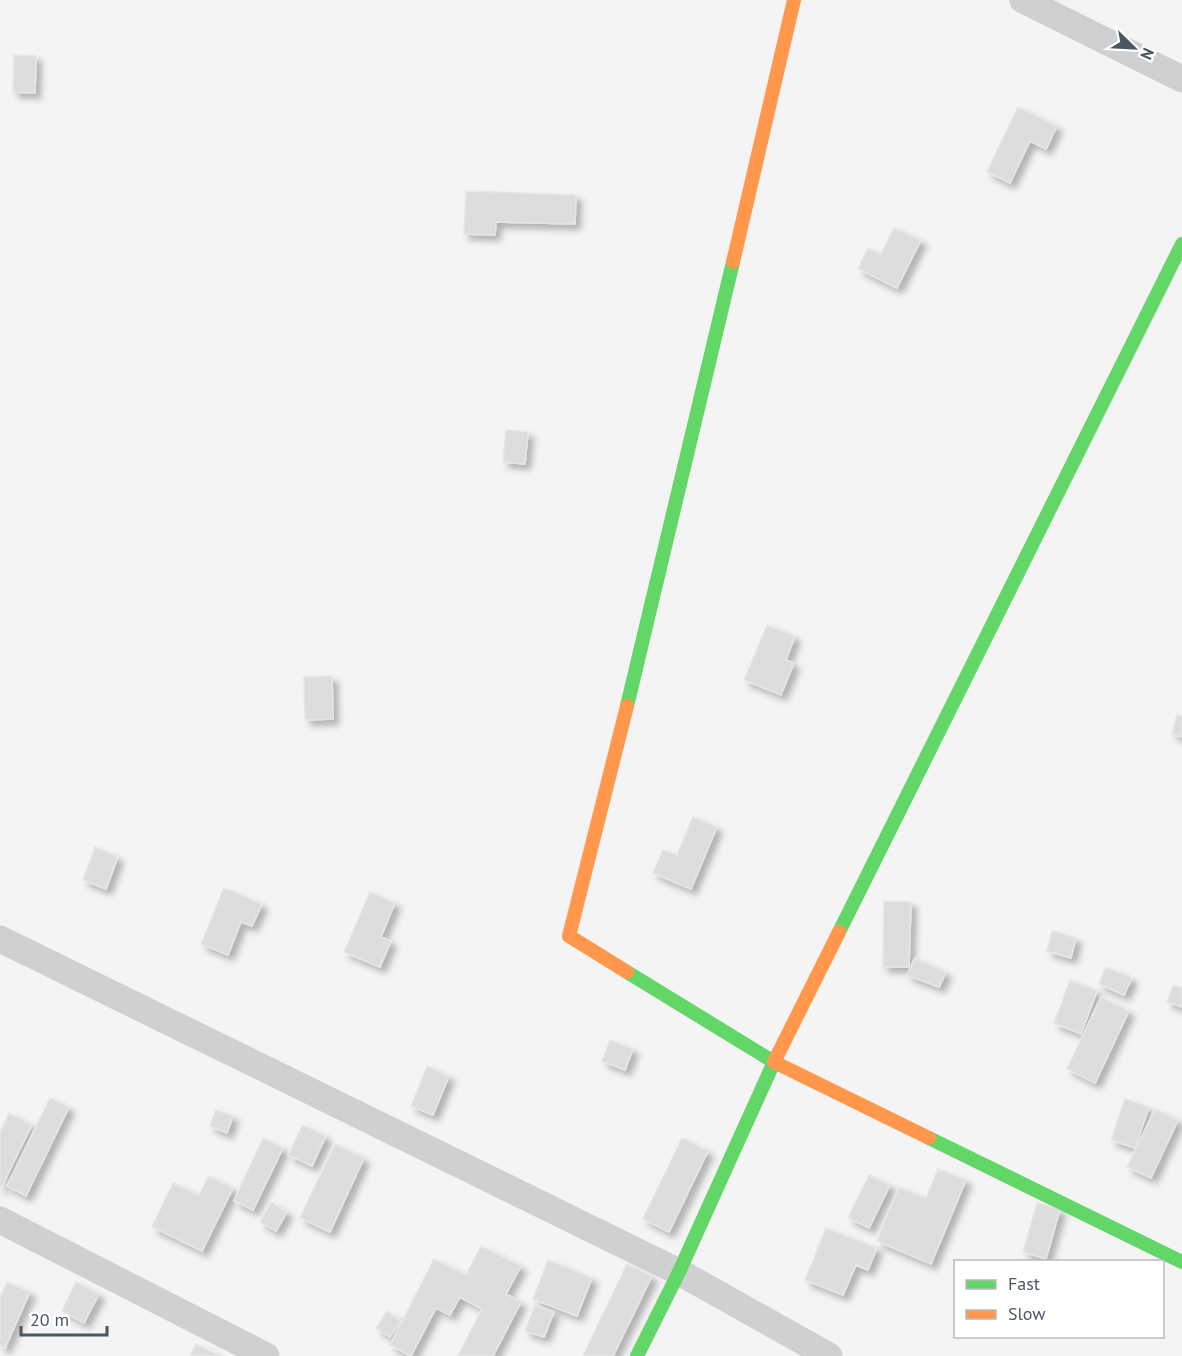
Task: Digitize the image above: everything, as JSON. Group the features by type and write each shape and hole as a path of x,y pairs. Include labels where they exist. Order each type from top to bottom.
{"street":[{"path":"794,0 648,624 569,936 774,1062 1182,1262"},
{"path":"1023,0 1182,79"},
{"path":"637,1356 679,1272 774,1062 1182,244"},
{"path":"0,939 679,1272 829,1356"},
{"path":"0,1220 266,1356"}],"building":[{"path":"14,55 36,56 35,93 13,92"},
{"path":"1018,107 1057,126 1046,149 1030,141 1010,183 987,172"},
{"path":"466,191 576,195 575,224 496,222 495,235 464,234"},
{"path":"894,228 921,240 897,288 858,269 868,248 881,254"},
{"path":"506,430 528,432 525,464 503,462"},
{"path":"767,625 795,636 786,660 794,663 781,695 744,680"},
{"path":"332,676 333,719 305,720 304,677"},
{"path":"1177,715 1182,716 1182,737 1172,734"},
{"path":"693,817 717,827 691,889 653,873 663,850 677,855"},
{"path":"95,847 118,857 106,889 83,880"},
{"path":"224,888 262,904 252,926 241,922 228,955 201,944"},
{"path":"370,892 395,903 381,937 391,941 380,967 344,952"},
{"path":"884,901 911,902 909,967 883,967"},
{"path":"1052,931 1076,938 1071,958 1047,951"},
{"path":"915,958 946,972 939,987 907,975"},
{"path":"1106,967 1132,978 1124,995 1099,984"},
{"path":"1070,980 1097,991 1081,1034 1054,1023"},
{"path":"1173,985 1182,988 1182,1007 1167,1002"},
{"path":"1101,997 1129,1011 1095,1083 1067,1069"},
{"path":"610,1040 633,1049 625,1070 602,1061"},
{"path":"427,1066 449,1076 433,1115 411,1106"},
{"path":"50,1098 69,1107 26,1196 7,1186"},
{"path":"1125,1099 1149,1107 1135,1148 1111,1140"},
{"path":"1155,1109 1178,1120 1151,1178 1127,1167"},
{"path":"216,1110 233,1116 227,1133 210,1126"},
{"path":"9,1113 32,1125 0,1190 0,1132"},
{"path":"303,1125 326,1136 312,1166 288,1155"},
{"path":"263,1138 283,1148 253,1210 234,1201"},
{"path":"682,1138 708,1151 669,1232 643,1219"},
{"path":"335,1144 364,1158 330,1232 300,1218"},
{"path":"938,1169 966,1180 931,1264 877,1241 899,1187 926,1198"},
{"path":"869,1175 890,1185 869,1228 848,1218"},
{"path":"209,1176 233,1188 202,1251 152,1227 173,1183 199,1195"},
{"path":"271,1202 287,1212 276,1231 260,1222"},
{"path":"1037,1203 1060,1209 1046,1259 1023,1252"},
{"path":"826,1228 877,1248 868,1270 856,1265 843,1295 805,1280"},
{"path":"481,1246 521,1266 506,1294 521,1302 493,1356 458,1356 482,1309 460,1297 450,1315 436,1308 411,1356 390,1345 434,1259 466,1275"},
{"path":"548,1260 592,1278 577,1316 533,1299"},
{"path":"627,1264 652,1276 613,1356 583,1356"},
{"path":"7,1282 30,1292 5,1348 0,1346 0,1297"},
{"path":"76,1282 99,1294 84,1323 62,1311"},
{"path":"535,1305 554,1312 544,1337 525,1331"},
{"path":"387,1311 401,1321 390,1337 376,1328"},
{"path":"196,1344 216,1354 215,1356 190,1356"}],"traffic: fast":[{"path":"839,932 1182,244"},
{"path":"627,706 733,262"},
{"path":"627,972 774,1062 679,1272 637,1356"},
{"path":"929,1138 1182,1262"}],"traffic: slow":[{"path":"733,262 794,0"},
{"path":"627,706 569,936 627,972"},
{"path":"839,932 774,1062 929,1138"}]}
